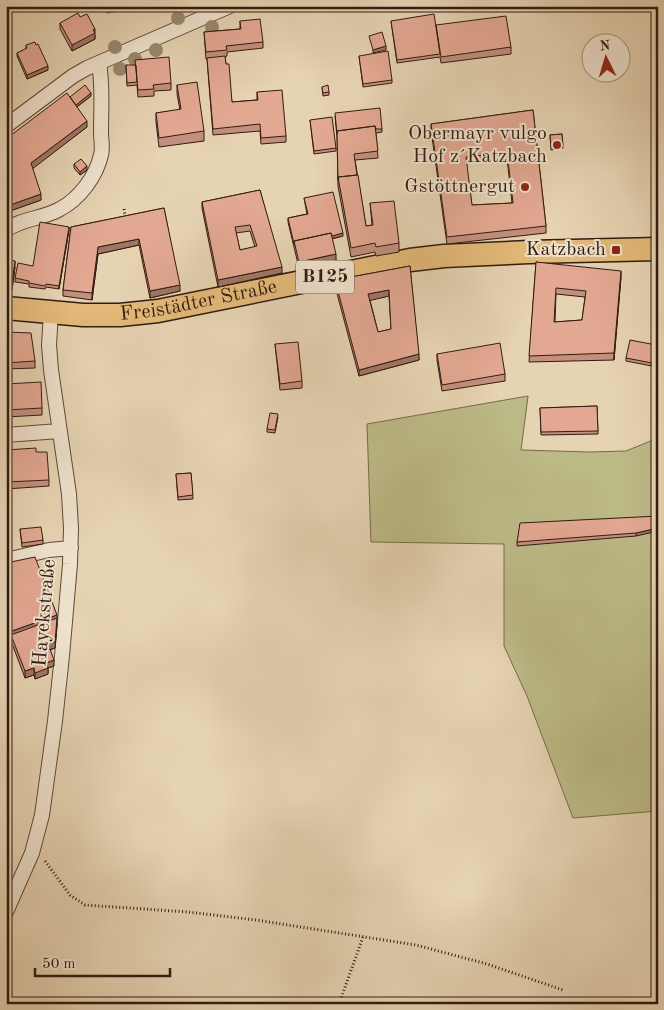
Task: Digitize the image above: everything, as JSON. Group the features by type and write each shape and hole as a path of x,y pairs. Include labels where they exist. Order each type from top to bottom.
{"main road":[{"name":"Freistädter Straße","path":"6,308 83,315 158,311 410,260 444,256 658,248"}],"street":[{"path":"6,126 73,76 230,6"},
{"path":"6,230 17,223 60,210 76,198 88,183 97,167 102,150 102,80 99,63"},
{"name":"Hayekstraße","path":"6,912 32,853 42,815 55,722 71,548 69,494 50,370 51,312"},
{"path":"6,435 60,431"},
{"path":"6,560 49,550 71,548"}],"path":[{"path":"124,209 125,216"},
{"path":"118,218 134,215"},
{"path":"32,853 44,861 70,895 85,905 188,912 256,920 416,945 469,959 563,990"},
{"path":"339,1004 363,937"}],"shaded area":[{"path":"528,396 521,450 626,451 658,438 658,811 573,818 527,696 504,646 504,544 371,542 367,424"}],"building":[{"path":"106,6 124,6 124,7 107,10"},
{"path":"78,13 80,17 87,14 95,29 93,30 95,33 72,45 60,23"},
{"path":"434,14 440,54 397,60 391,21"},
{"path":"506,16 511,47 441,57 436,25"},
{"path":"260,19 263,42 226,46 227,50 206,52 204,32 241,29 240,21"},
{"path":"382,32 386,46 373,50 369,36"},
{"path":"35,42 36,45 38,44 48,66 27,75 17,53 27,48 26,45"},
{"path":"388,51 392,80 363,84 359,56"},
{"path":"225,56 226,64 229,64 232,102 258,100 257,92 282,90 286,136 261,138 260,124 213,129 207,58"},
{"path":"169,57 171,83 153,85 154,89 138,90 135,60"},
{"path":"126,65 136,65 137,82 127,83"},
{"path":"197,82 204,131 159,138 156,113 181,109 177,85"},
{"path":"85,85 91,93 76,105 70,97"},
{"path":"328,85 329,92 323,93 322,87"},
{"path":"67,93 87,121 31,163 41,194 10,205 6,195 6,139"},
{"path":"380,108 382,129 376,129 375,126 337,131 337,134 335,113"},
{"name":"Gstöttnergut","path":"533,110 546,226 447,237 431,124","holes":["507,152 513,203 472,205 466,157"]},
{"path":"332,117 336,148 314,151 310,120"},
{"path":"375,126 378,151 354,154 357,175 338,177 338,180 337,131"},
{"path":"562,134 563,145 551,146 550,135"},
{"path":"81,159 87,166 80,172 74,164"},
{"path":"358,175 366,226 373,225 370,203 394,201 399,243 376,247 375,243 351,248 338,177"},
{"path":"260,190 282,267 218,280 202,202","holes":["250,225 257,246 240,250 235,227"]},
{"path":"333,192 343,233 332,236 331,233 294,241 294,244 288,218 308,214 304,198"},
{"path":"164,208 180,285 150,291 139,239 98,247 92,293 63,290 71,227"},
{"path":"40,222 69,227 59,286 46,284 45,286 15,278 18,263 33,266"},
{"path":"331,233 336,254 299,262 294,241"},
{"path":"6,259 15,261 12,283 6,282"},
{"path":"536,262 621,271 614,353 529,356","holes":["556,288 586,291 582,320 554,322"]},
{"path":"410,266 419,354 359,370 335,280","holes":["389,290 391,329 378,332 368,294"]},
{"path":"6,332 31,333 35,361 6,363"},
{"path":"630,340 656,345 652,363 626,358"},
{"path":"298,342 302,381 280,384 275,344"},
{"path":"500,343 505,374 442,385 437,354"},
{"path":"41,382 42,408 6,410 6,384"},
{"path":"597,406 598,431 541,432 540,408"},
{"path":"270,413 278,414 275,430 267,429"},
{"path":"36,448 36,452 47,452 49,480 6,482 6,450"},
{"path":"191,473 193,495 178,497 176,474"},
{"path":"658,516 658,528 636,533 517,542 520,523"},
{"path":"41,527 43,540 22,543 20,529"},
{"path":"35,557 57,615 9,632 6,625 6,563"},
{"path":"57,618 55,642 45,645 47,650 50,649 54,660 46,663 48,668 35,673 34,668 25,671 11,635"}],"place":[{"name":"Obermayr vulgo Hof z´Katzbach","path":"557,145"},
{"name":"Gstöttnergut","path":"525,187"},
{"name":"Katzbach","path":"616,250"}]}
